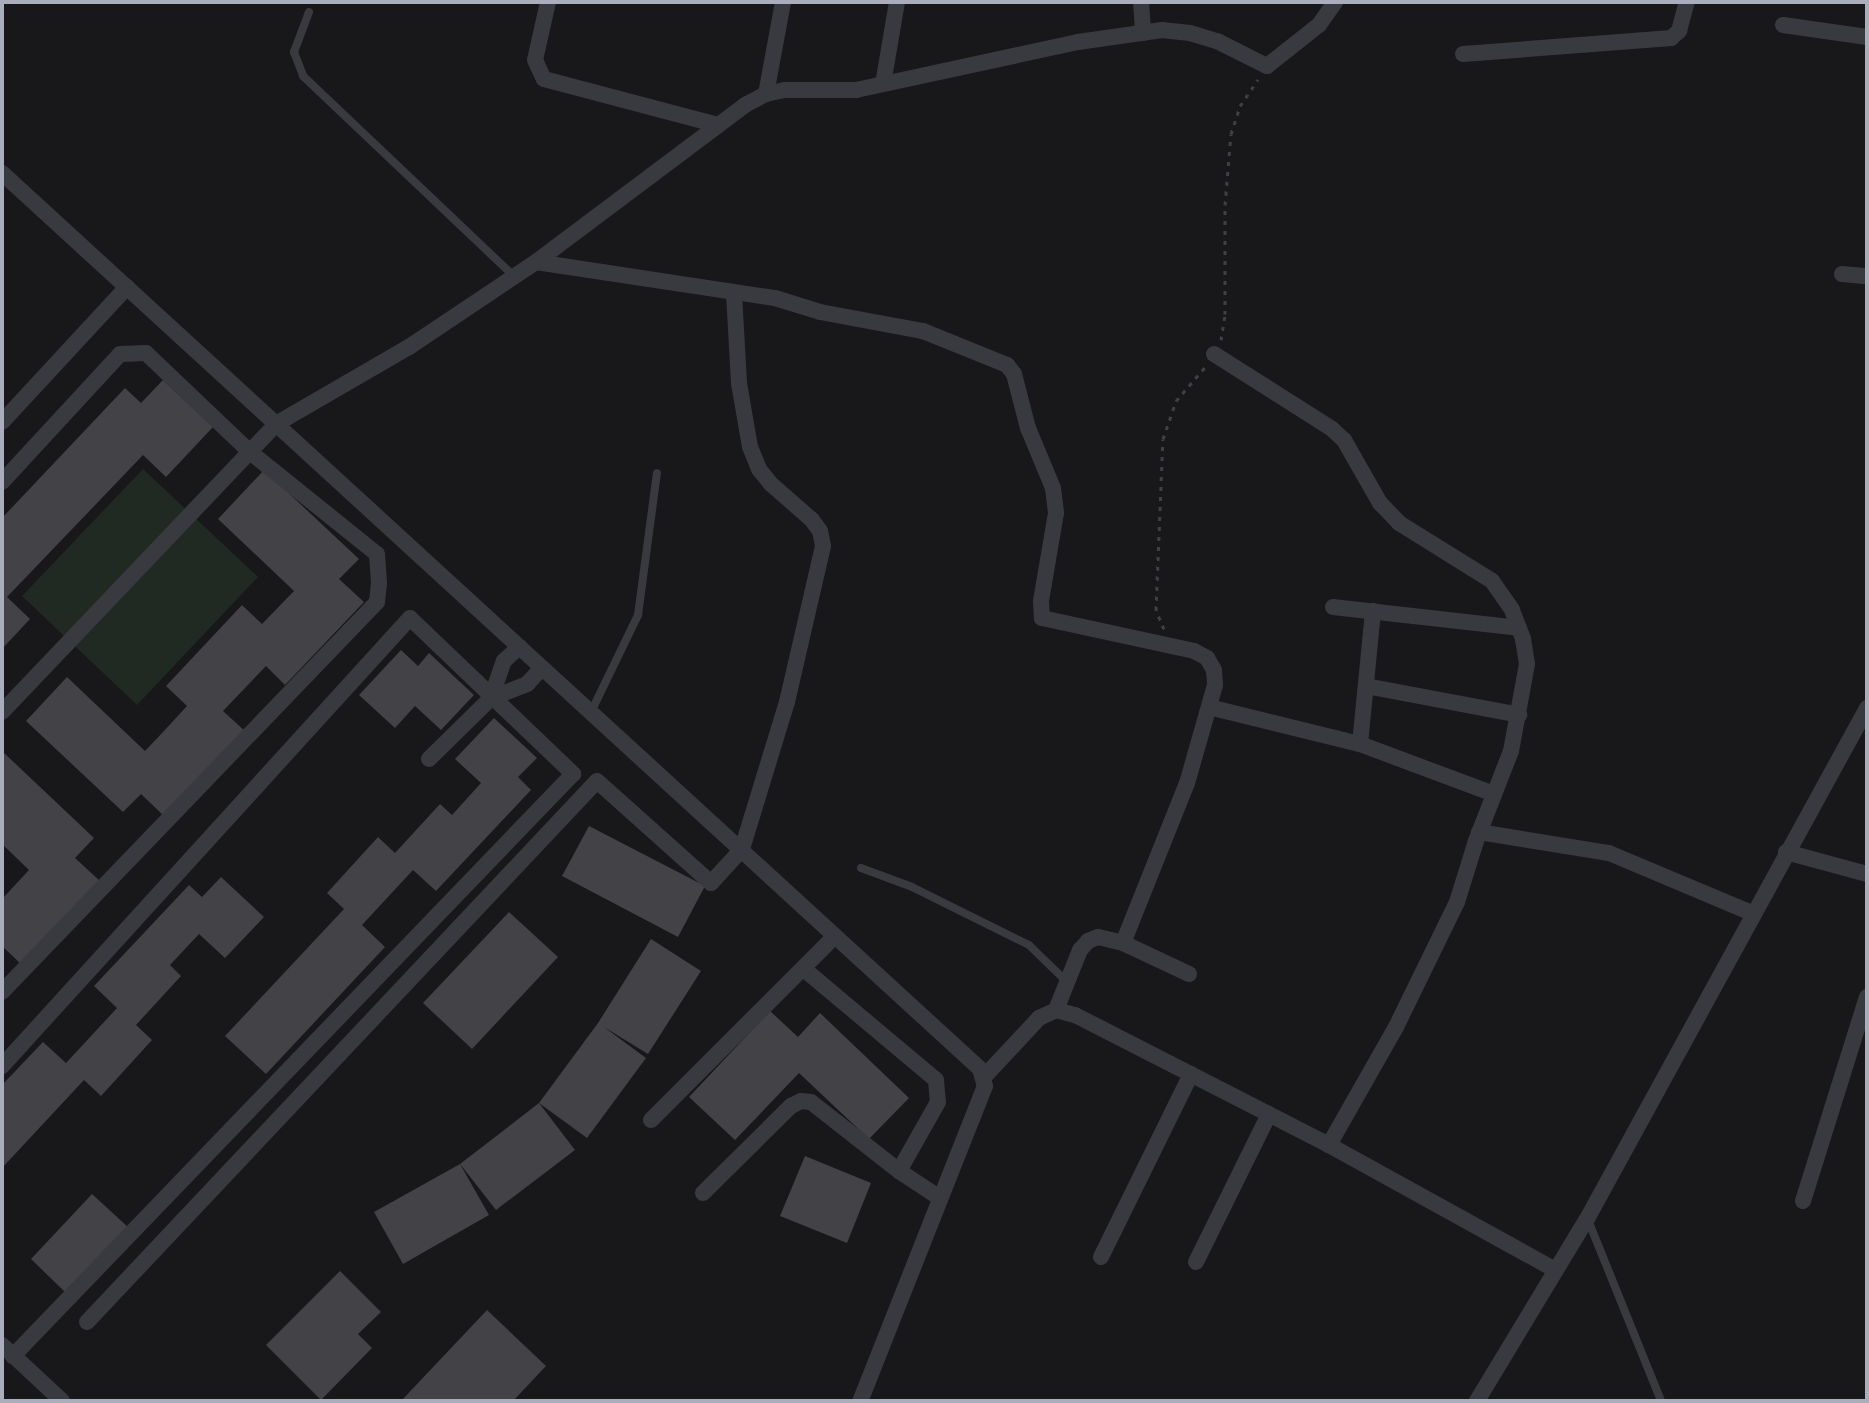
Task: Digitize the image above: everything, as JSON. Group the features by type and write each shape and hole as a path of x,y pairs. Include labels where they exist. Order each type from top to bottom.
{"street":[{"path":"548,2 535,60 544,79 718,125"},
{"path":"766,94 783,2"},
{"path":"883,84 897,2"},
{"path":"1141,2 1143,33"},
{"path":"2,712 276,424 409,347 514,277 718,125 766,94 785,90 856,90 1078,42 1143,33 1190,33 1267,66 1319,25 1335,2"},
{"path":"1463,54 1671,38 1679,31 1687,2"},
{"path":"1783,25 1867,37"},
{"path":"2,173 980,1069 985,1086 860,1401"},
{"path":"536,262 775,298 820,312 923,331 1007,365 1014,374 1028,428 1053,488 1056,513 1041,601 1042,618 1171,645 1207,658 1215,685 1187,783 1123,943"},
{"path":"1842,274 1867,276"},
{"path":"2,422 127,287"},
{"path":"87,1322 597,781 711,883 742,849 787,702 823,546 820,531 812,520 771,484 759,469 750,447 739,383 734,293"},
{"path":"2,482 120,354 146,353 250,452 377,554 377,602 2,992"},
{"path":"1214,354 1332,429 1344,440 1380,503 1399,523 1492,581 1512,610 1527,664 1511,751 1479,832 1457,902 1396,1027 1329,1145"},
{"path":"1333,607 1519,628"},
{"path":"1360,744 1373,611"},
{"path":"2,1066 410,618 573,774 8,1350 62,1401"},
{"path":"491,698 504,661 519,647"},
{"path":"429,759 491,698 527,684 542,668"},
{"path":"1366,686 1519,715"},
{"path":"1209,707 1360,744 1494,794"},
{"path":"1477,1401 1587,1219 1867,708"},
{"path":"1479,832 1609,853 1754,914"},
{"path":"1786,852 1867,874"},
{"path":"651,1120 805,970 835,936"},
{"path":"1056,1010 1088,941 1098,937 1123,943 1189,974"},
{"path":"805,970 936,1080 938,1102 899,1171"},
{"path":"1803,1201 1867,997"},
{"path":"984,1077 1039,1018 1056,1010 1075,1015 1329,1145 1555,1270"},
{"path":"1101,1257 1191,1074"},
{"path":"703,1193 791,1106 801,1101 811,1102 899,1171 940,1198"},
{"path":"1196,1262 1269,1114"}],"lane":[{"path":"309,12 294,52 303,76 514,277"},
{"path":"591,712 638,615 657,473"},
{"path":"861,868 912,887 1029,945 1067,982"},
{"path":"1587,1219 1661,1401"}],"shaded area":[{"path":"143,469 258,577 137,705 22,596"}],"building":[{"path":"163,380 213,427 166,477 143,455 7,597 30,619 2,649 2,518 125,388 141,403"},
{"path":"264,470 359,559 339,579 364,602 285,685 266,666 223,711 246,732 165,817 141,794 123,812 26,721 67,677 145,751 187,706 166,686 242,605 262,624 294,591 218,519"},
{"path":"401,650 418,666 429,653 474,695 441,730 415,706 395,728 359,695"},
{"path":"494,718 537,758 518,777 531,790 436,891 413,870 362,925 385,947 266,1074 225,1036 344,909 327,893 378,837 395,853 440,804 452,815 481,783 455,759"},
{"path":"2,751 94,838 75,858 100,881 21,964 2,946 2,899 29,870 2,844"},
{"path":"589,826 705,886 678,937 562,876"},
{"path":"221,877 264,917 225,958 199,934 170,965 181,976 136,1025 152,1040 101,1096 84,1080 2,1168 2,1085 43,1042 66,1063 117,1008 94,986 189,885 202,897"},
{"path":"509,912 558,957 472,1049 423,1003"},
{"path":"651,939 701,971 648,1054 604,1027 646,1058 587,1138 539,1103 598,1023"},
{"path":"770,1011 798,1037 820,1013 909,1098 869,1139 799,1073 735,1140 689,1097"},
{"path":"539,1103 575,1150 496,1210 460,1164"},
{"path":"805,1156 871,1183 847,1243 780,1216"},
{"path":"460,1164 489,1215 403,1264 374,1212"},
{"path":"92,1194 129,1228 67,1294 31,1259"},
{"path":"340,1271 381,1312 358,1334 372,1348 321,1400 266,1345"},
{"path":"487,1310 546,1366 513,1401 401,1401"}]}
